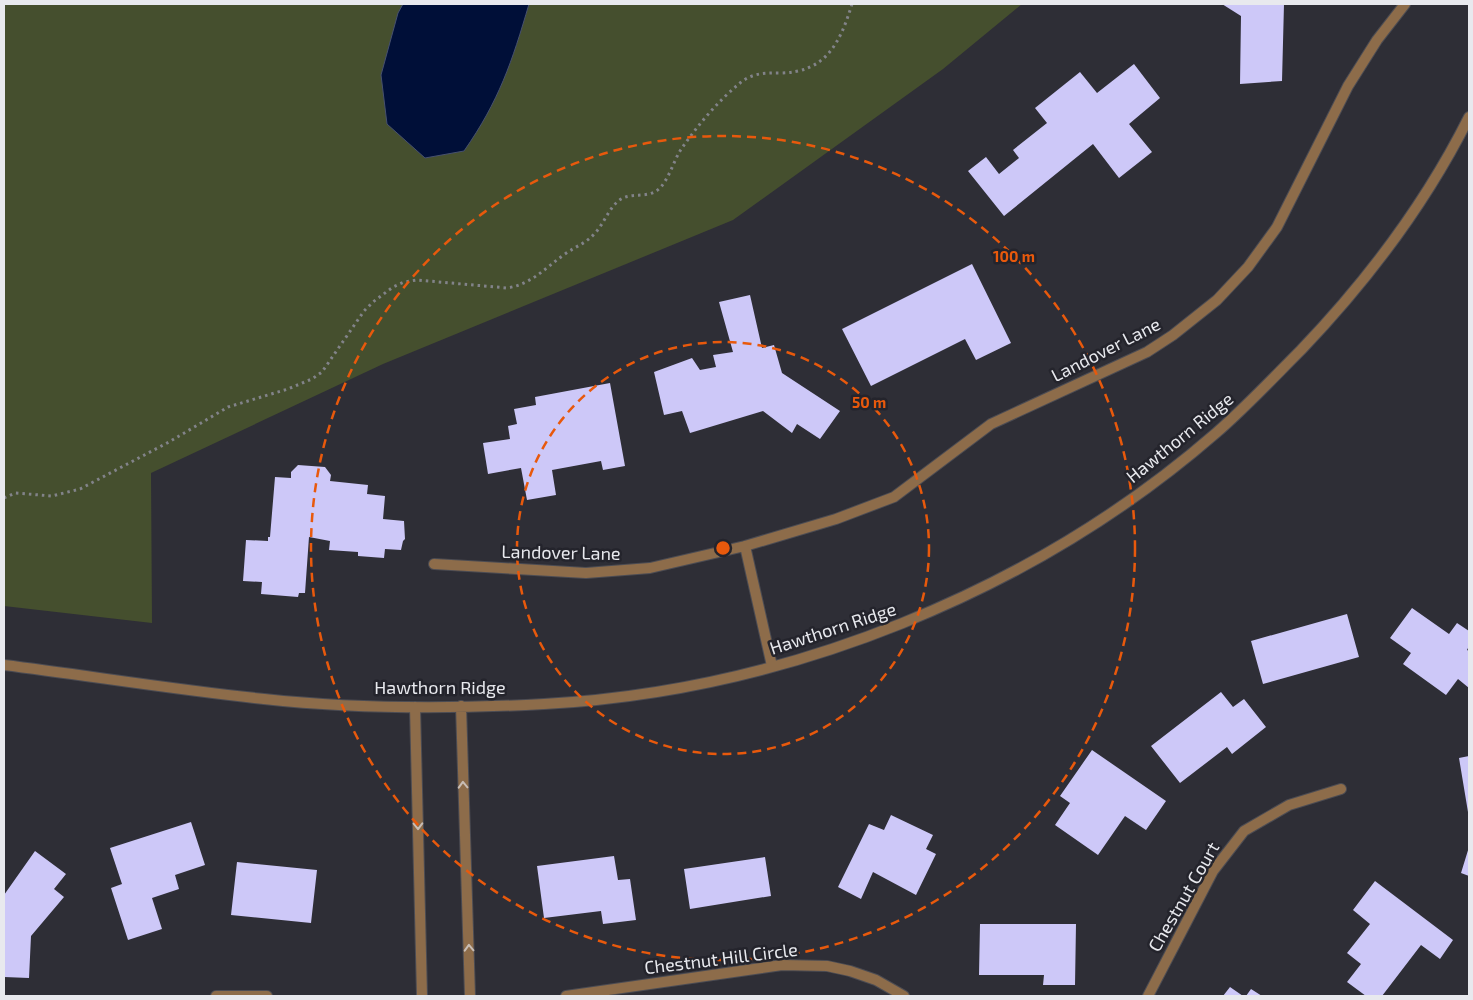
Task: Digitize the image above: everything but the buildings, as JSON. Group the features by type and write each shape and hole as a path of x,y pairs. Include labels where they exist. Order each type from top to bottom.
{"street":[{"name":"Landover Lane","path":"434,564 586,573 650,568 745,546 836,519 894,497 991,424 1146,352 1173,335 1217,300 1248,267 1277,227 1348,86 1364,60 1405,4"},
{"name":"Hawthorn Ridge","path":"4,665 267,700 415,707 546,704 702,684 861,640 926,614 1037,559 1122,505 1178,464 1217,432 1262,390 1322,327 1375,264 1422,199 1469,117"},
{"path":"745,546 772,666"},
{"path":"461,706 470,996"},
{"path":"415,707 422,996"},
{"name":"Chestnut Court","path":"1148,996 1213,871 1244,831 1289,805 1341,789"},
{"name":"Chestnut Hill Circle","path":"566,996 782,965 827,966 850,971 876,980 904,996"},
{"path":"216,996 267,996"}],"path":[{"path":"4,498 14,493 52,496 80,489 169,442 228,407 288,389 312,379 322,372 364,311 383,294 404,282 417,280 507,288 520,286 532,280 565,254 588,241 621,199 630,196 649,195 658,190 688,140 745,78 756,74 794,72 818,63 829,54 842,34 852,4"}],"green space":[{"path":"4,4 1022,4 943,69 733,220 383,364 151,473 152,623 4,606"}],"water":[{"path":"403,4 529,4 517,44 503,80 487,115 464,151 425,158 387,124 381,75 398,13"}]}
